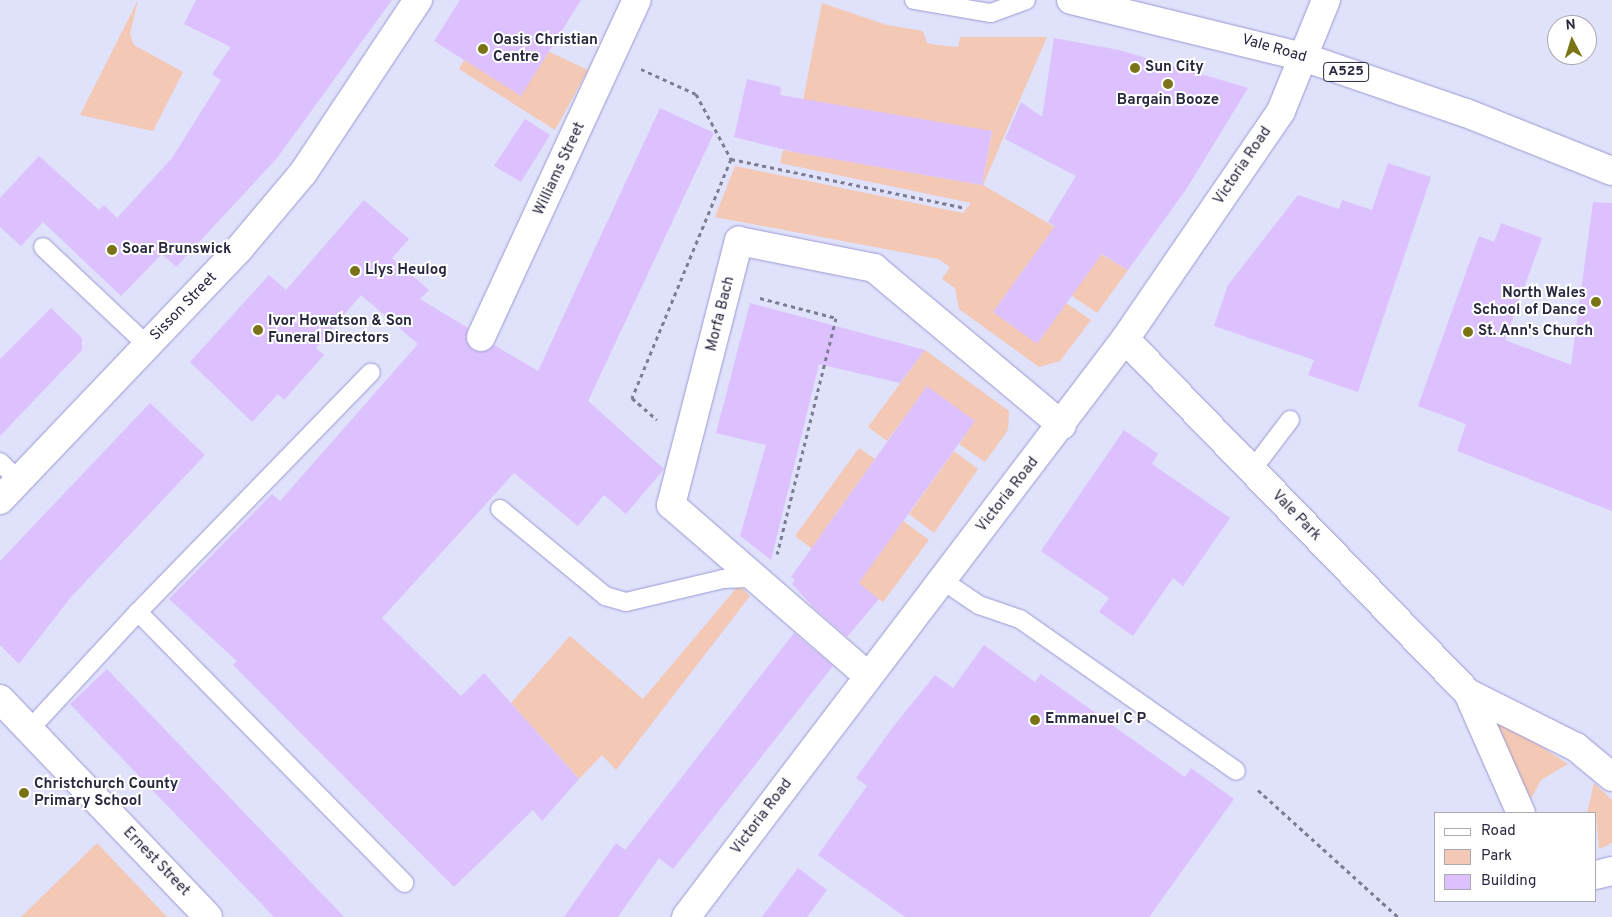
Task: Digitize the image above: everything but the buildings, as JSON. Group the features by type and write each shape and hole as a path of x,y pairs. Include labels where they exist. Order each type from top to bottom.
{"street":[{"name":"Sisson Street","path":"0,500 239,249 310,164 418,0"},
{"name":"Williams Street","path":"481,337 613,56 636,0"},
{"name":"Vale Road","path":"1071,0 1303,57 1466,113 1612,171"},
{"name":"Victoria Road","path":"686,917 868,676 1062,425 1125,339 1281,111 1326,0"},
{"name":"Morfa Bach","path":"868,676 671,505 739,241 874,268 1062,425"},
{"name":"Vale Park","path":"1125,339 1468,692 1576,747 1612,777"},
{"name":"Vale Park","path":"1468,692 1521,812"},
{"name":"Ernest Street","path":"0,699 208,917"},
{"path":"1597,875 1612,871"}],"lane":[{"path":"914,0 991,13 1026,0"},
{"path":"42,247 147,345"},
{"path":"29,730 138,612 371,372"},
{"path":"1252,470 1290,420"},
{"path":"0,462 19,481"},
{"path":"500,509 606,596 626,602 723,579 763,583"},
{"path":"942,580 979,605 1020,619 1236,771"},
{"path":"138,612 404,883"}],"path":[{"path":"613,56 696,94 731,159 966,208"},
{"path":"687,444 632,398 731,159"},
{"path":"727,290 836,318 763,583"},
{"path":"1236,771 1398,917"}],"green space":[{"path":"138,0 130,34 134,45 183,72 153,131 80,115"},
{"path":"822,3 887,25 923,31 927,43 937,45 958,47 960,37 1047,37 983,185 1128,270 1097,313 1072,296 1046,239 993,312 1037,343 1066,303 1091,320 1060,361 1039,367 959,309 955,288 942,279 950,267 938,259 715,217 735,166 963,213 971,203 780,163 783,150 793,152","holes":["992,131 982,185 800,153"]},
{"path":"543,49 588,70 555,130 459,69 464,60 531,79 544,59"},
{"path":"925,350 1009,411 1008,430 985,462 959,444 975,421 927,387 887,441 868,427"},
{"path":"859,448 875,459 825,529 873,563 903,521 929,540 883,602 795,536"},
{"path":"954,451 978,469 934,533 909,514"},
{"path":"739,585 750,596 616,770 602,755 579,779 511,703 570,636 643,699"},
{"path":"1493,715 1568,764 1541,780 1531,799 1486,721"},
{"path":"1594,783 1612,800 1612,843 1599,849 1597,812 1587,812"},
{"path":"97,843 167,917 21,917"}],"place":[{"name":"Oasis Christian Centre","path":"483,49"},
{"name":"Sun City","path":"1135,68"},
{"name":"Bargain Booze","path":"1168,84"},
{"name":"Soar Brunswick","path":"112,250"},
{"name":"Llys Heulog","path":"355,271"},
{"name":"North Wales School of Dance","path":"1596,302"},
{"name":"Ivor Howatson & Son Funeral Directors","path":"258,330"},
{"name":"St. Ann's Church","path":"1468,332"},
{"name":"Emmanuel C P","path":"1035,720"},
{"name":"Christchurch County Primary School","path":"24,793"}]}
